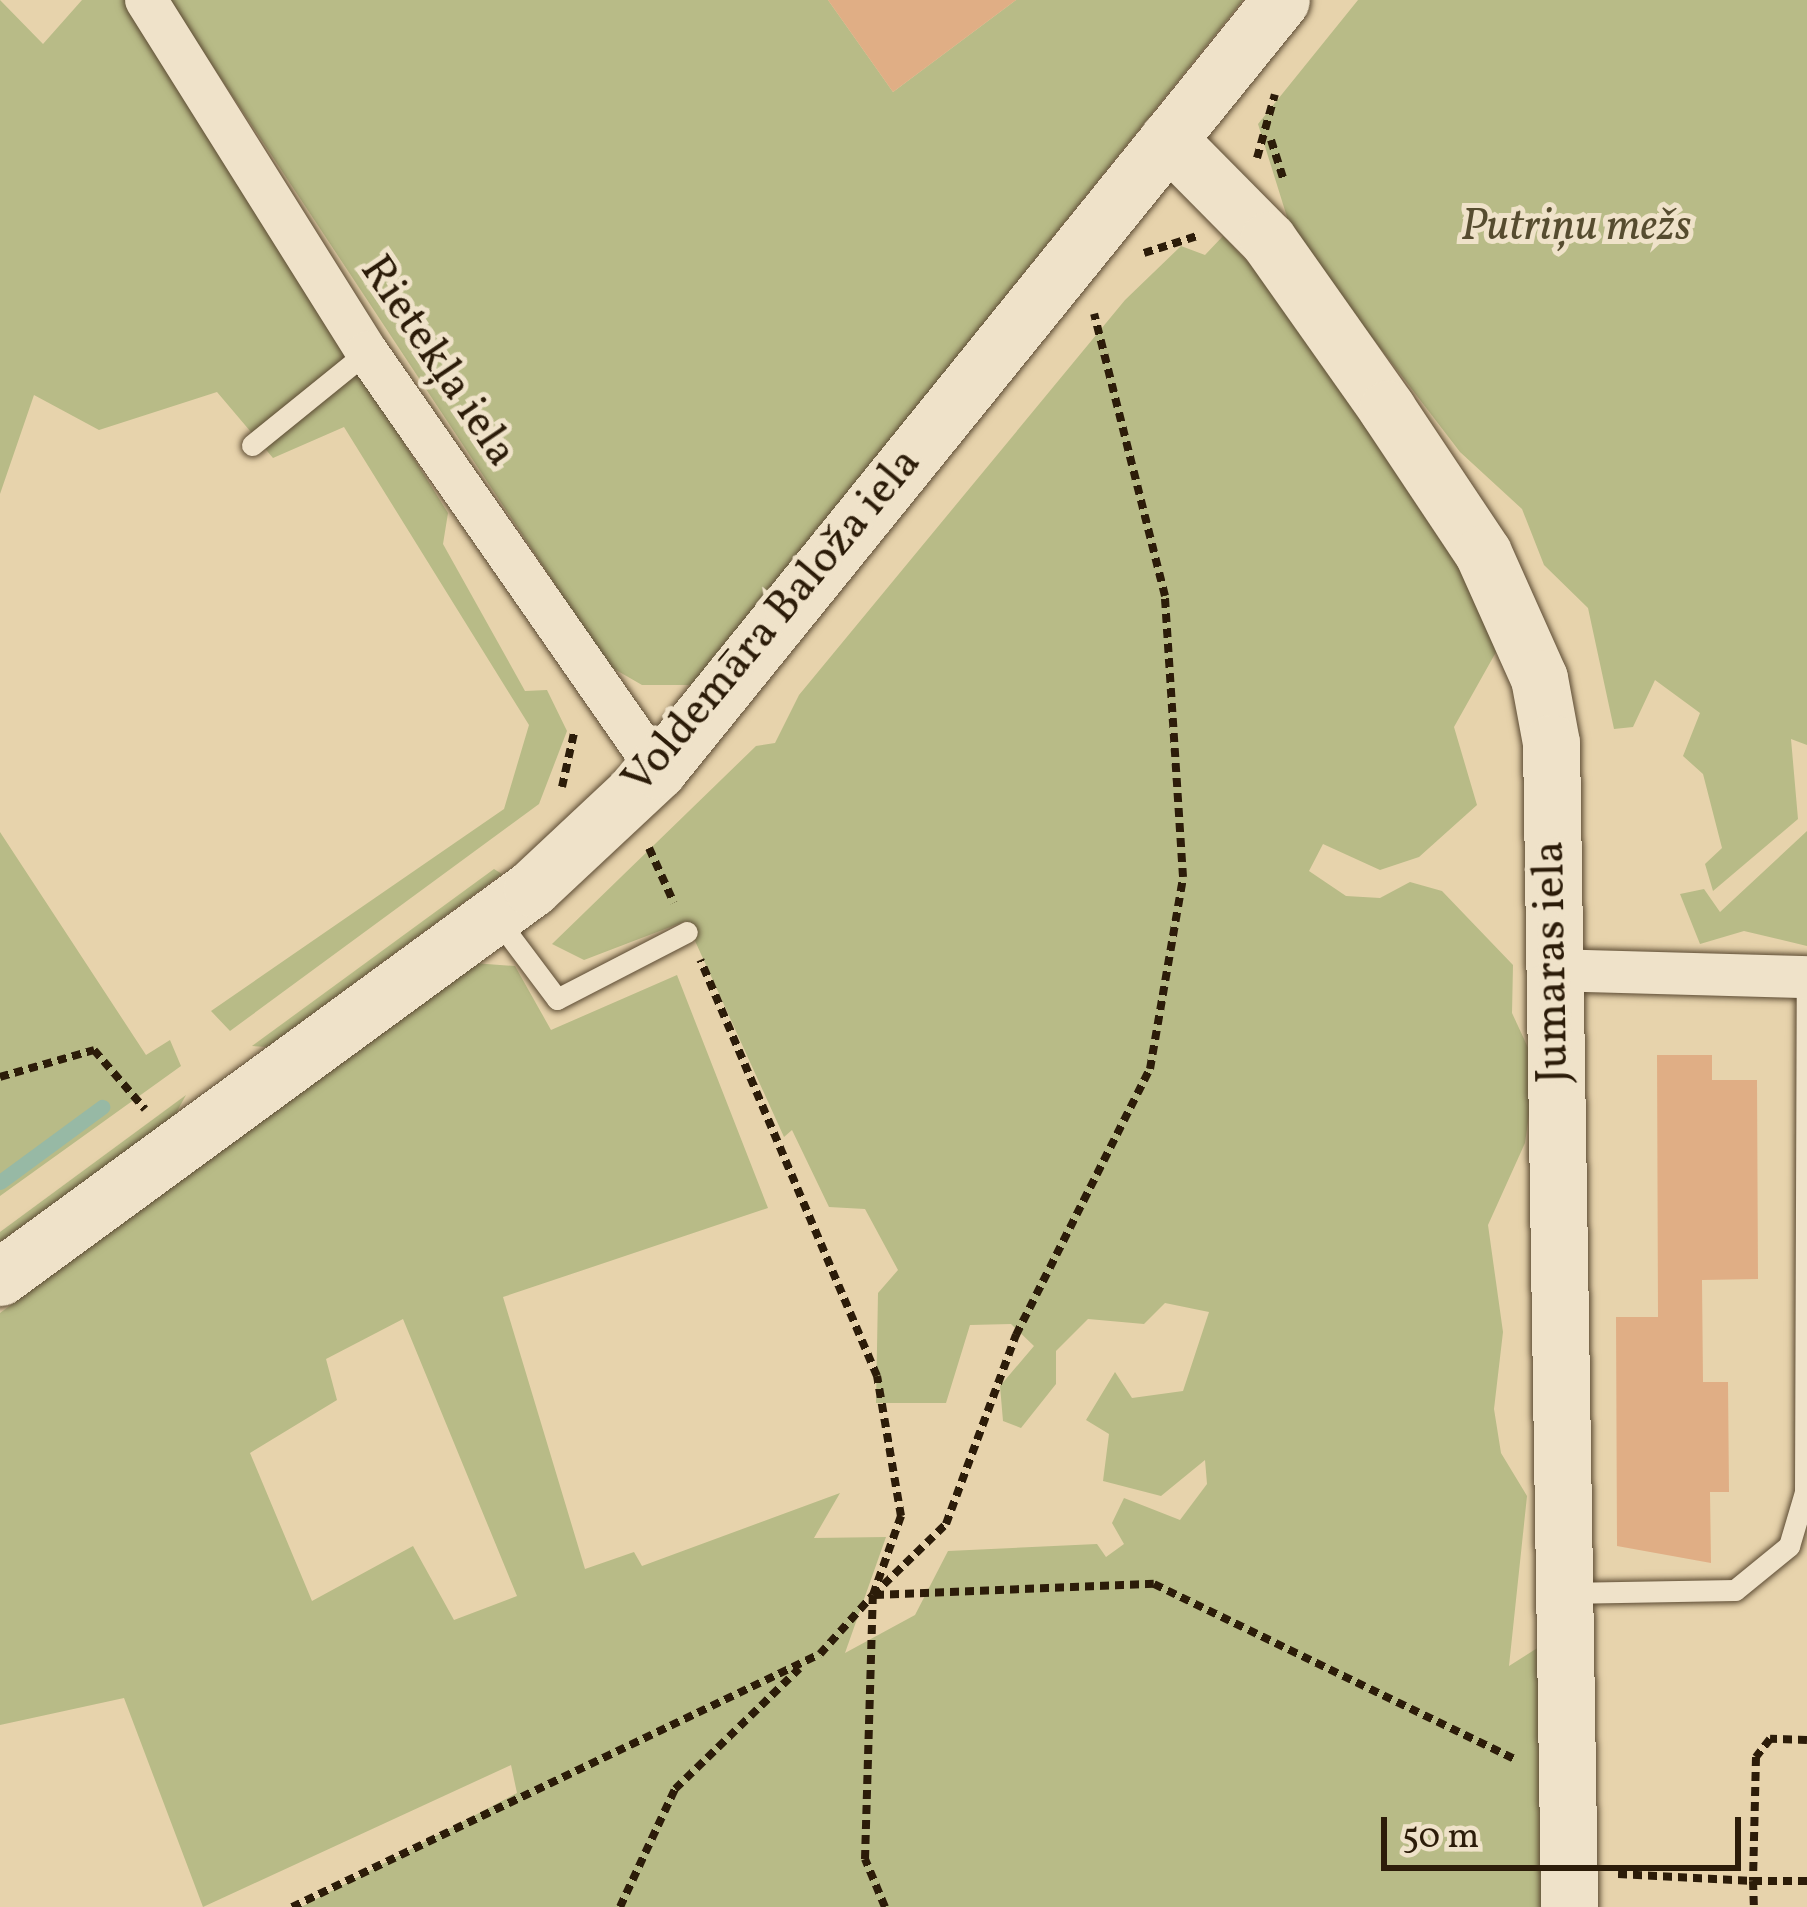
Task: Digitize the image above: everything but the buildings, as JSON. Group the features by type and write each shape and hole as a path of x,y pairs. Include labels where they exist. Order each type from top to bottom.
{"street":[{"name":"Rietekļa iela","path":"146,0 367,352 658,770"},
{"name":"Voldemāra Baloža iela","path":"0,1277 493,914 658,770 1281,0"},
{"name":"Jumaras iela","path":"1168,139 1268,240 1483,554 1522,634 1551,743 1559,1592 1569,1907"},
{"path":"1553,970 1807,977"}],"lane":[{"path":"252,445 367,352"},
{"path":"493,914 557,998 687,932"},
{"path":"1559,1592 1735,1590 1789,1546 1805,1492 1807,993"}],"path":[{"path":"1258,158 1271,140 1276,86"},
{"path":"620,1907 675,1789 820,1654 946,1524 1016,1335 1150,1069 1180,898 1166,596 1093,310"},
{"path":"545,808 576,745 554,685 581,665"},
{"path":"649,848 877,1376 901,1516 873,1595 865,1859 885,1907"},
{"path":"0,1077 94,1050 146,1110"},
{"path":"873,1595 1154,1584 1566,1783"},
{"path":"292,1907 820,1654"},
{"path":"1754,1907 1756,1756 1770,1739 1807,1739"},
{"path":"1616,1874 1807,1881"}],"green space":[{"path":"0,0 43,44 82,0 127,0 448,513 443,544 525,691 547,690 567,731 539,804 230,1031 211,1011 504,809 529,725 344,427 273,458 217,392 99,430 34,395 0,494"},
{"path":"169,0 828,0 893,92 1016,0 1243,0 693,685 642,685 609,666"},
{"name":"Putriņu mežs","path":"1358,0 1807,0 1807,745 1791,739 1798,819 1713,891 1705,864 1722,848 1703,774 1683,756 1700,713 1655,680 1633,727 1614,729 1588,608 1544,565 1522,509 1460,452 1292,233 1258,124"},
{"path":"1223,236 1267,282 1472,585 1500,645 1454,727 1477,805 1419,857 1380,870 1323,844 1309,871 1346,896 1380,898 1410,882 1442,891 1513,965 1512,1013 1536,1065 1525,1143 1488,1225 1503,1332 1494,1409 1501,1453 1527,1496 1509,1666 1542,1645 1561,1907 301,1907 517,1793 511,1765 203,1907 124,1698 0,1725 0,1313 473,963 515,966 551,1030 677,975 768,1208 503,1297 585,1569 634,1552 642,1566 840,1493 814,1538 886,1537 845,1653 915,1615 948,1551 1097,1544 1106,1557 1124,1544 1112,1523 1124,1498 1180,1520 1207,1484 1205,1460 1161,1496 1103,1481 1109,1434 1086,1420 1115,1372 1132,1398 1183,1391 1209,1312 1165,1303 1144,1324 1088,1319 1056,1351 1056,1384 1021,1428 1003,1421 1000,1386 1034,1346 1011,1324 970,1325 946,1403 876,1403 878,1293 898,1270 865,1209 829,1207 792,1130 784,1137 686,921 584,960 552,944 756,746 775,743 799,695 1125,300 1181,246 1205,255","holes":["403,1319 517,1596 454,1620 413,1546 312,1601 250,1453 337,1400 326,1359"]},
{"path":"1807,831 1807,946 1744,931 1700,944 1680,894 1704,889 1720,912"},
{"path":"0,832 146,1055 170,1040 181,1066 0,1196"},
{"path":"494,869 502,874 267,1047 252,1046"},
{"path":"186,1095 175,1115 0,1242 0,1232"}],"waterway":[{"path":"0,1182 102,1107"}]}
